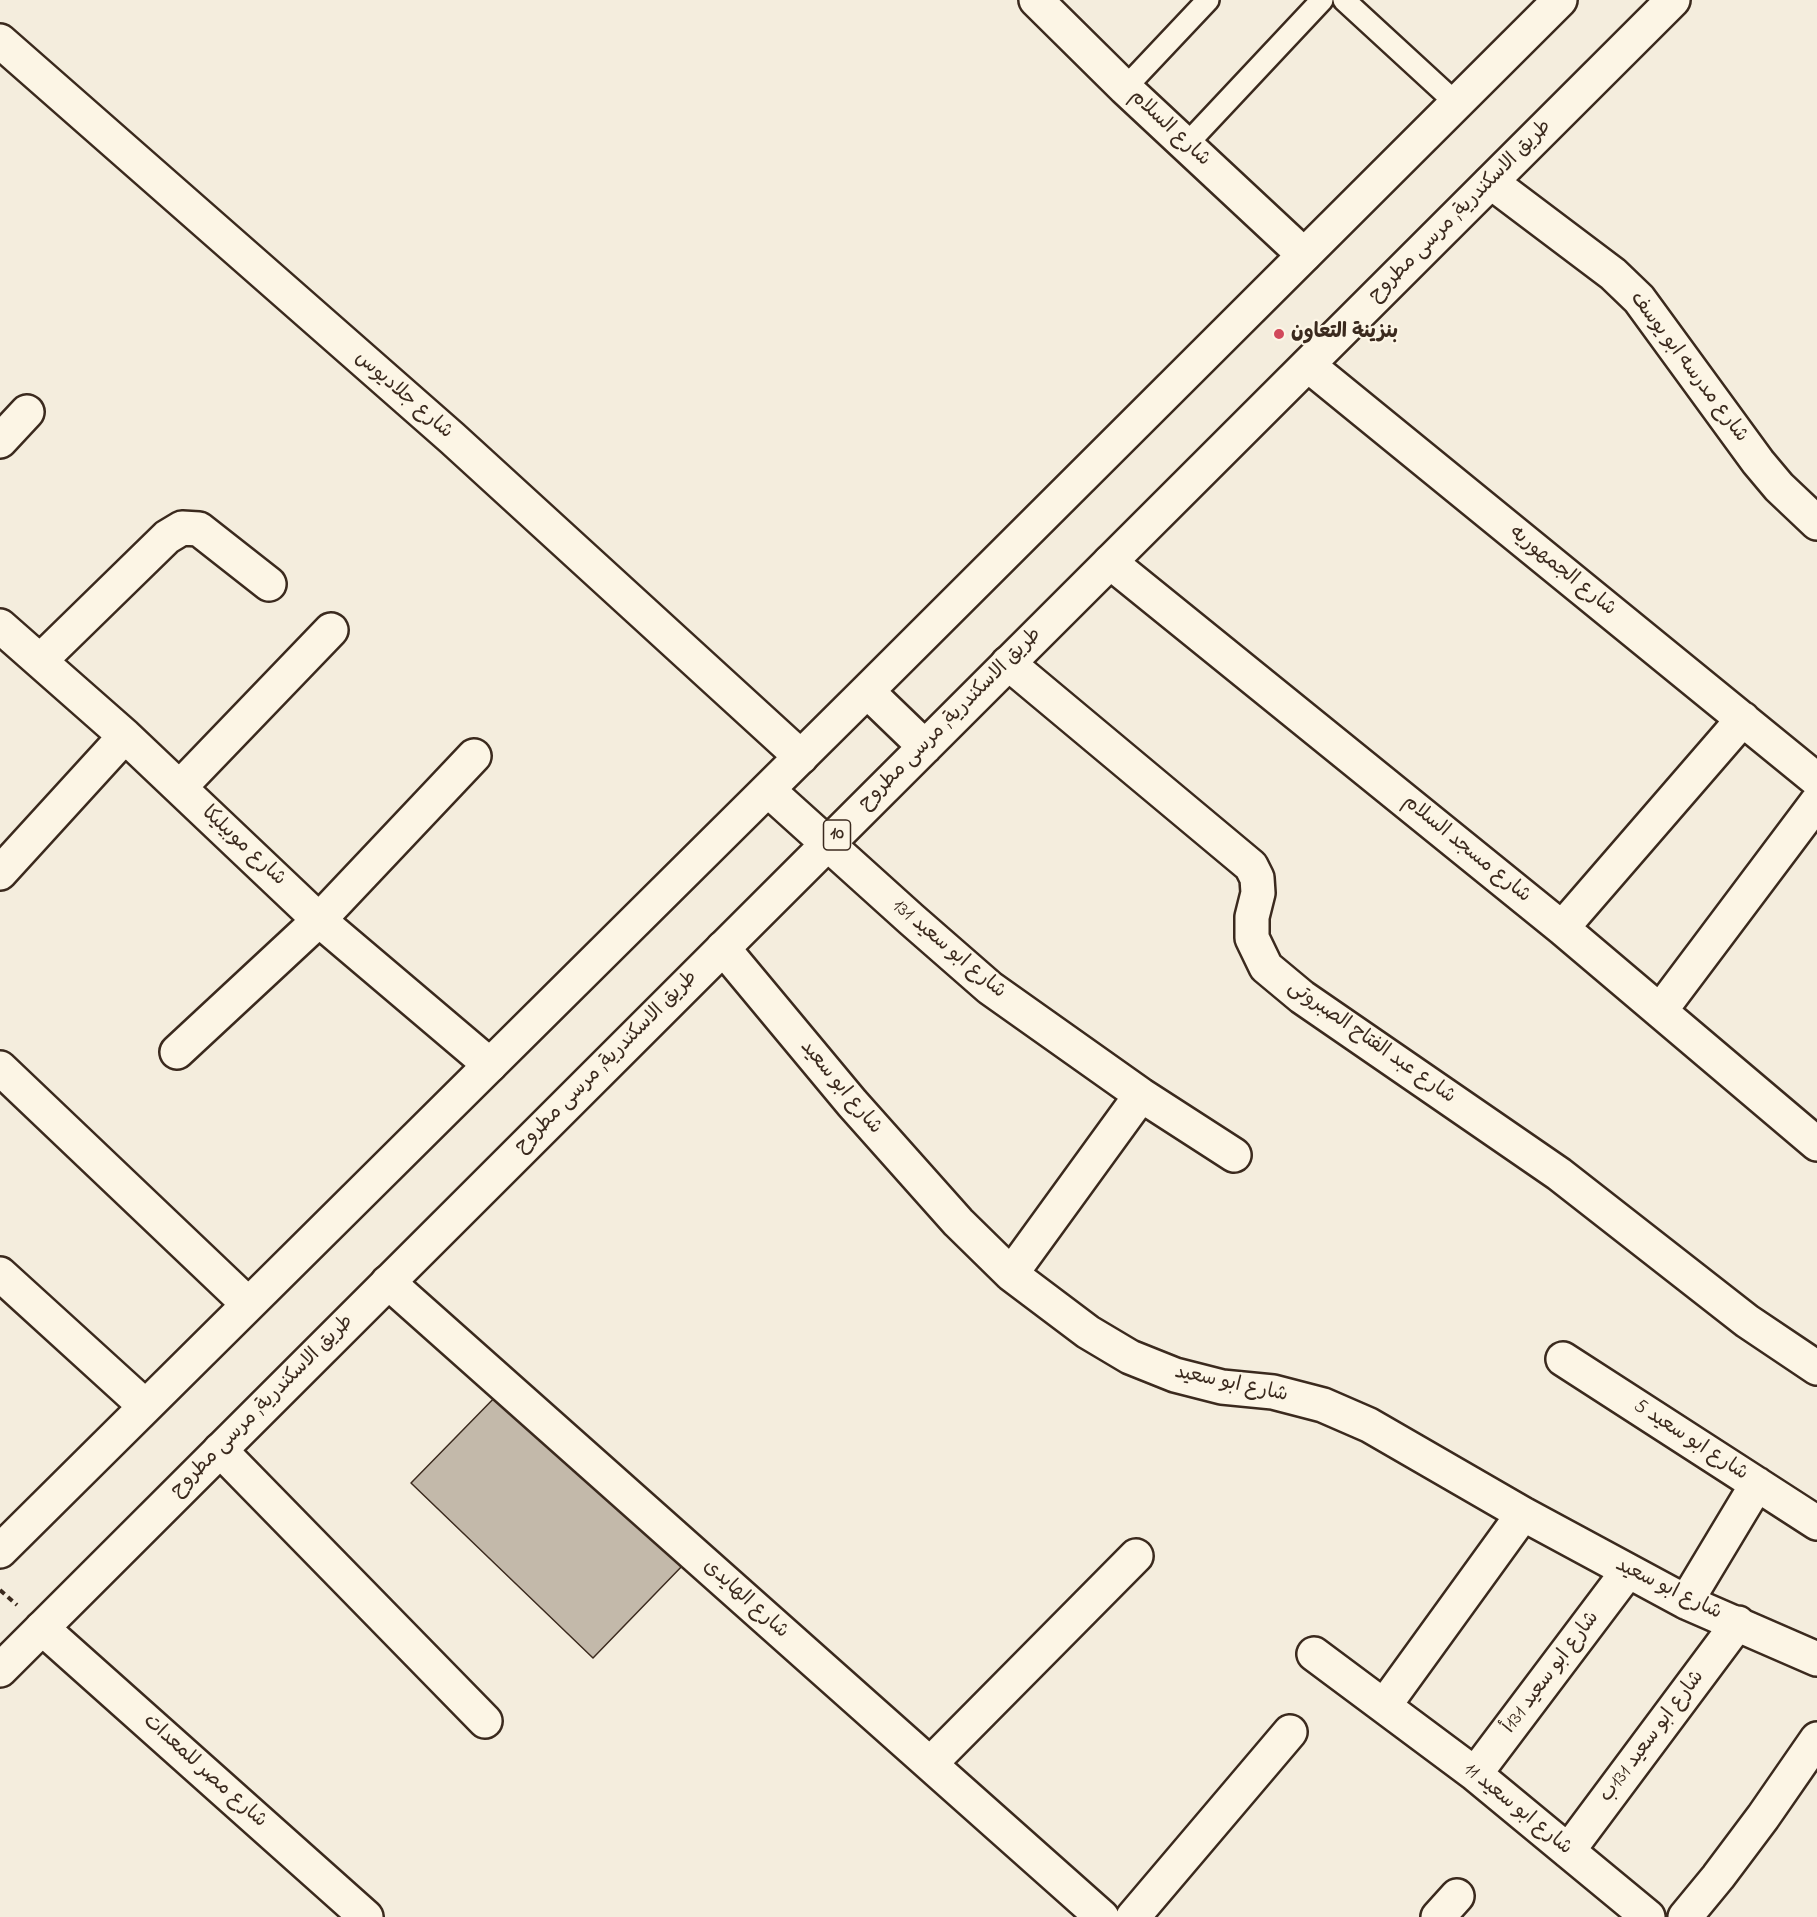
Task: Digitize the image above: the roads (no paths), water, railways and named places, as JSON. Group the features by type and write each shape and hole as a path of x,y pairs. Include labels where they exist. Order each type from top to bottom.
{"street":[{"name":"شارع السلام","path":"1036,0 1125,88 1304,255"},
{"path":"0,1551 768,790 1560,0"},
{"name":"طريق الاسكندرية, مرسى مطروح","path":"0,1670 1673,0"},
{"name":"شارع جلاديوس","path":"0,41 452,438 801,757"},
{"name":"شارع مدرسه ابو يوسف","path":"1491,182 1613,274 1639,299 1758,462 1779,487 1817,523"},
{"name":"شارع الجمهوريه","path":"1308,365 1817,780"},
{"path":"0,441 27,412"},
{"path":"40,661 167,537 182,528 199,529 268,584"},
{"name":"شارع مسجد السلام","path":"1110,562 1562,928 1817,1144"},
{"name":"شارع موبيليكا","path":"0,626 125,736 319,920 490,1065"},
{"path":"180,787 331,630"},
{"name":"شارع عبد الفتاح الصبروتى","path":"1008,663 1251,866 1257,878 1258,892 1252,916 1252,938 1266,967 1302,997 1559,1174 1747,1321 1817,1368"},
{"path":"867,691 925,747"},
{"path":"1562,928 1743,719"},
{"path":"0,873 125,736"},
{"path":"177,1052 319,920 474,756"},
{"name":"شارع ابو سعيد 131","path":"768,790 990,988 1141,1095 1234,1155"},
{"path":"1660,1011 1817,802"},
{"name":"شارع ابو سعيد","path":"723,948 852,1103 958,1222 1011,1274 1088,1332 1130,1357 1175,1375 1222,1387 1273,1392 1323,1405 1370,1425 1523,1514 1686,1602 1817,1659"},
{"path":"0,1068 248,1304"},
{"path":"1011,1274 1141,1095"},
{"path":"0,1274 145,1407"},
{"name":"شارع الهايدى","path":"388,1282 1102,1917"},
{"name":"شارع ابو سعيد 5","path":"1563,1359 1817,1523"},
{"path":"220,1450 485,1721"},
{"path":"1686,1602 1757,1484"},
{"path":"1384,1706 1523,1514"},
{"path":"930,1764 1136,1556"},
{"name":"شارع ابو سعيد 131أ","path":"1475,1774 1628,1571"},
{"name":"شارع ابو سعيد 131ب","path":"1568,1851 1738,1623"},
{"name":"شارع مصر للمعدات","path":"42,1628 366,1917"},
{"name":"شارع ابو سعيد 11","path":"1314,1654 1475,1774 1648,1917"},
{"path":"1133,1917 1290,1732"},
{"path":"1685,1917 1757,1826 1817,1739"}],"lane":[{"path":"1125,88 1208,0"},
{"path":"1186,145 1322,0"},
{"path":"1344,0 1456,104"}],"place":[{"name":"بنزينة التعاون","path":"1279,334"}]}
